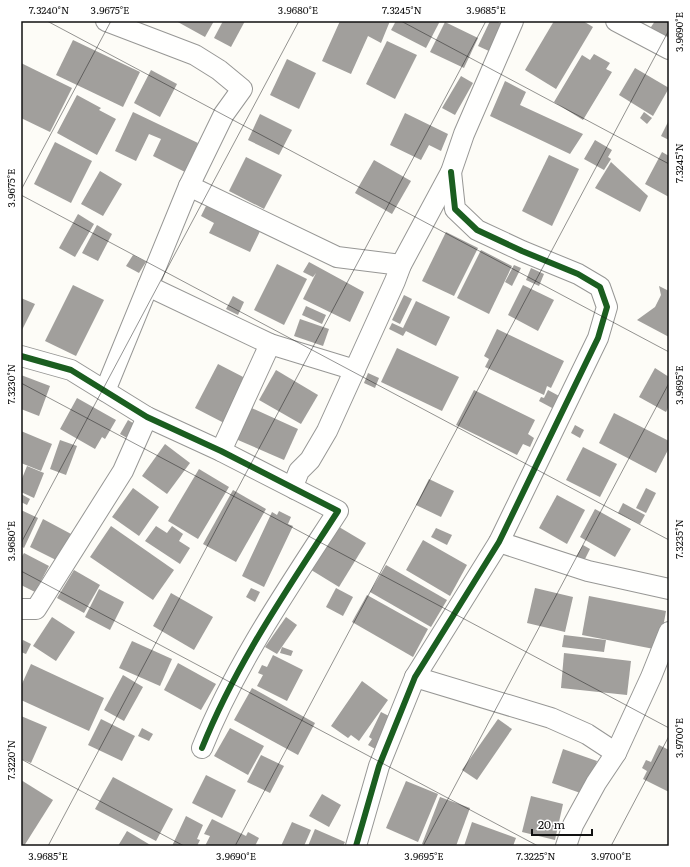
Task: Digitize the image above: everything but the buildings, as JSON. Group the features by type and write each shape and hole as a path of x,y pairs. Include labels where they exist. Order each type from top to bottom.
{"street":[{"path":"105,391 189,186 224,114 242,89 219,70 195,55 106,21"},
{"path":"295,489 294,481 299,471 310,460 327,431 401,265 451,172 464,134 513,21"},
{"path":"616,21 669,49"},
{"path":"356,846 379,766 415,677 499,542 598,338 607,307 600,287 578,274 522,251 477,230 455,209 451,172"},
{"path":"189,186 337,257 401,265"},
{"path":"148,286 270,344 355,370"},
{"path":"221,451 270,344"},
{"path":"21,356 71,370 147,417 221,451 338,511 260,635 218,709 202,748"},
{"path":"21,609 36,609 123,471 147,417"},
{"path":"499,542 588,571 669,589"},
{"path":"566,846 573,825 596,783 616,753 651,677 669,632"},
{"path":"415,677 551,718 587,734 616,753"}],"cycle path":[{"path":"356,846 379,766 415,677 499,542 598,338 607,307 600,287 578,274 522,251 477,230 455,209 451,172"},
{"path":"21,356 71,370 147,417 221,451 338,511 264,626 231,686 202,748"}]}
